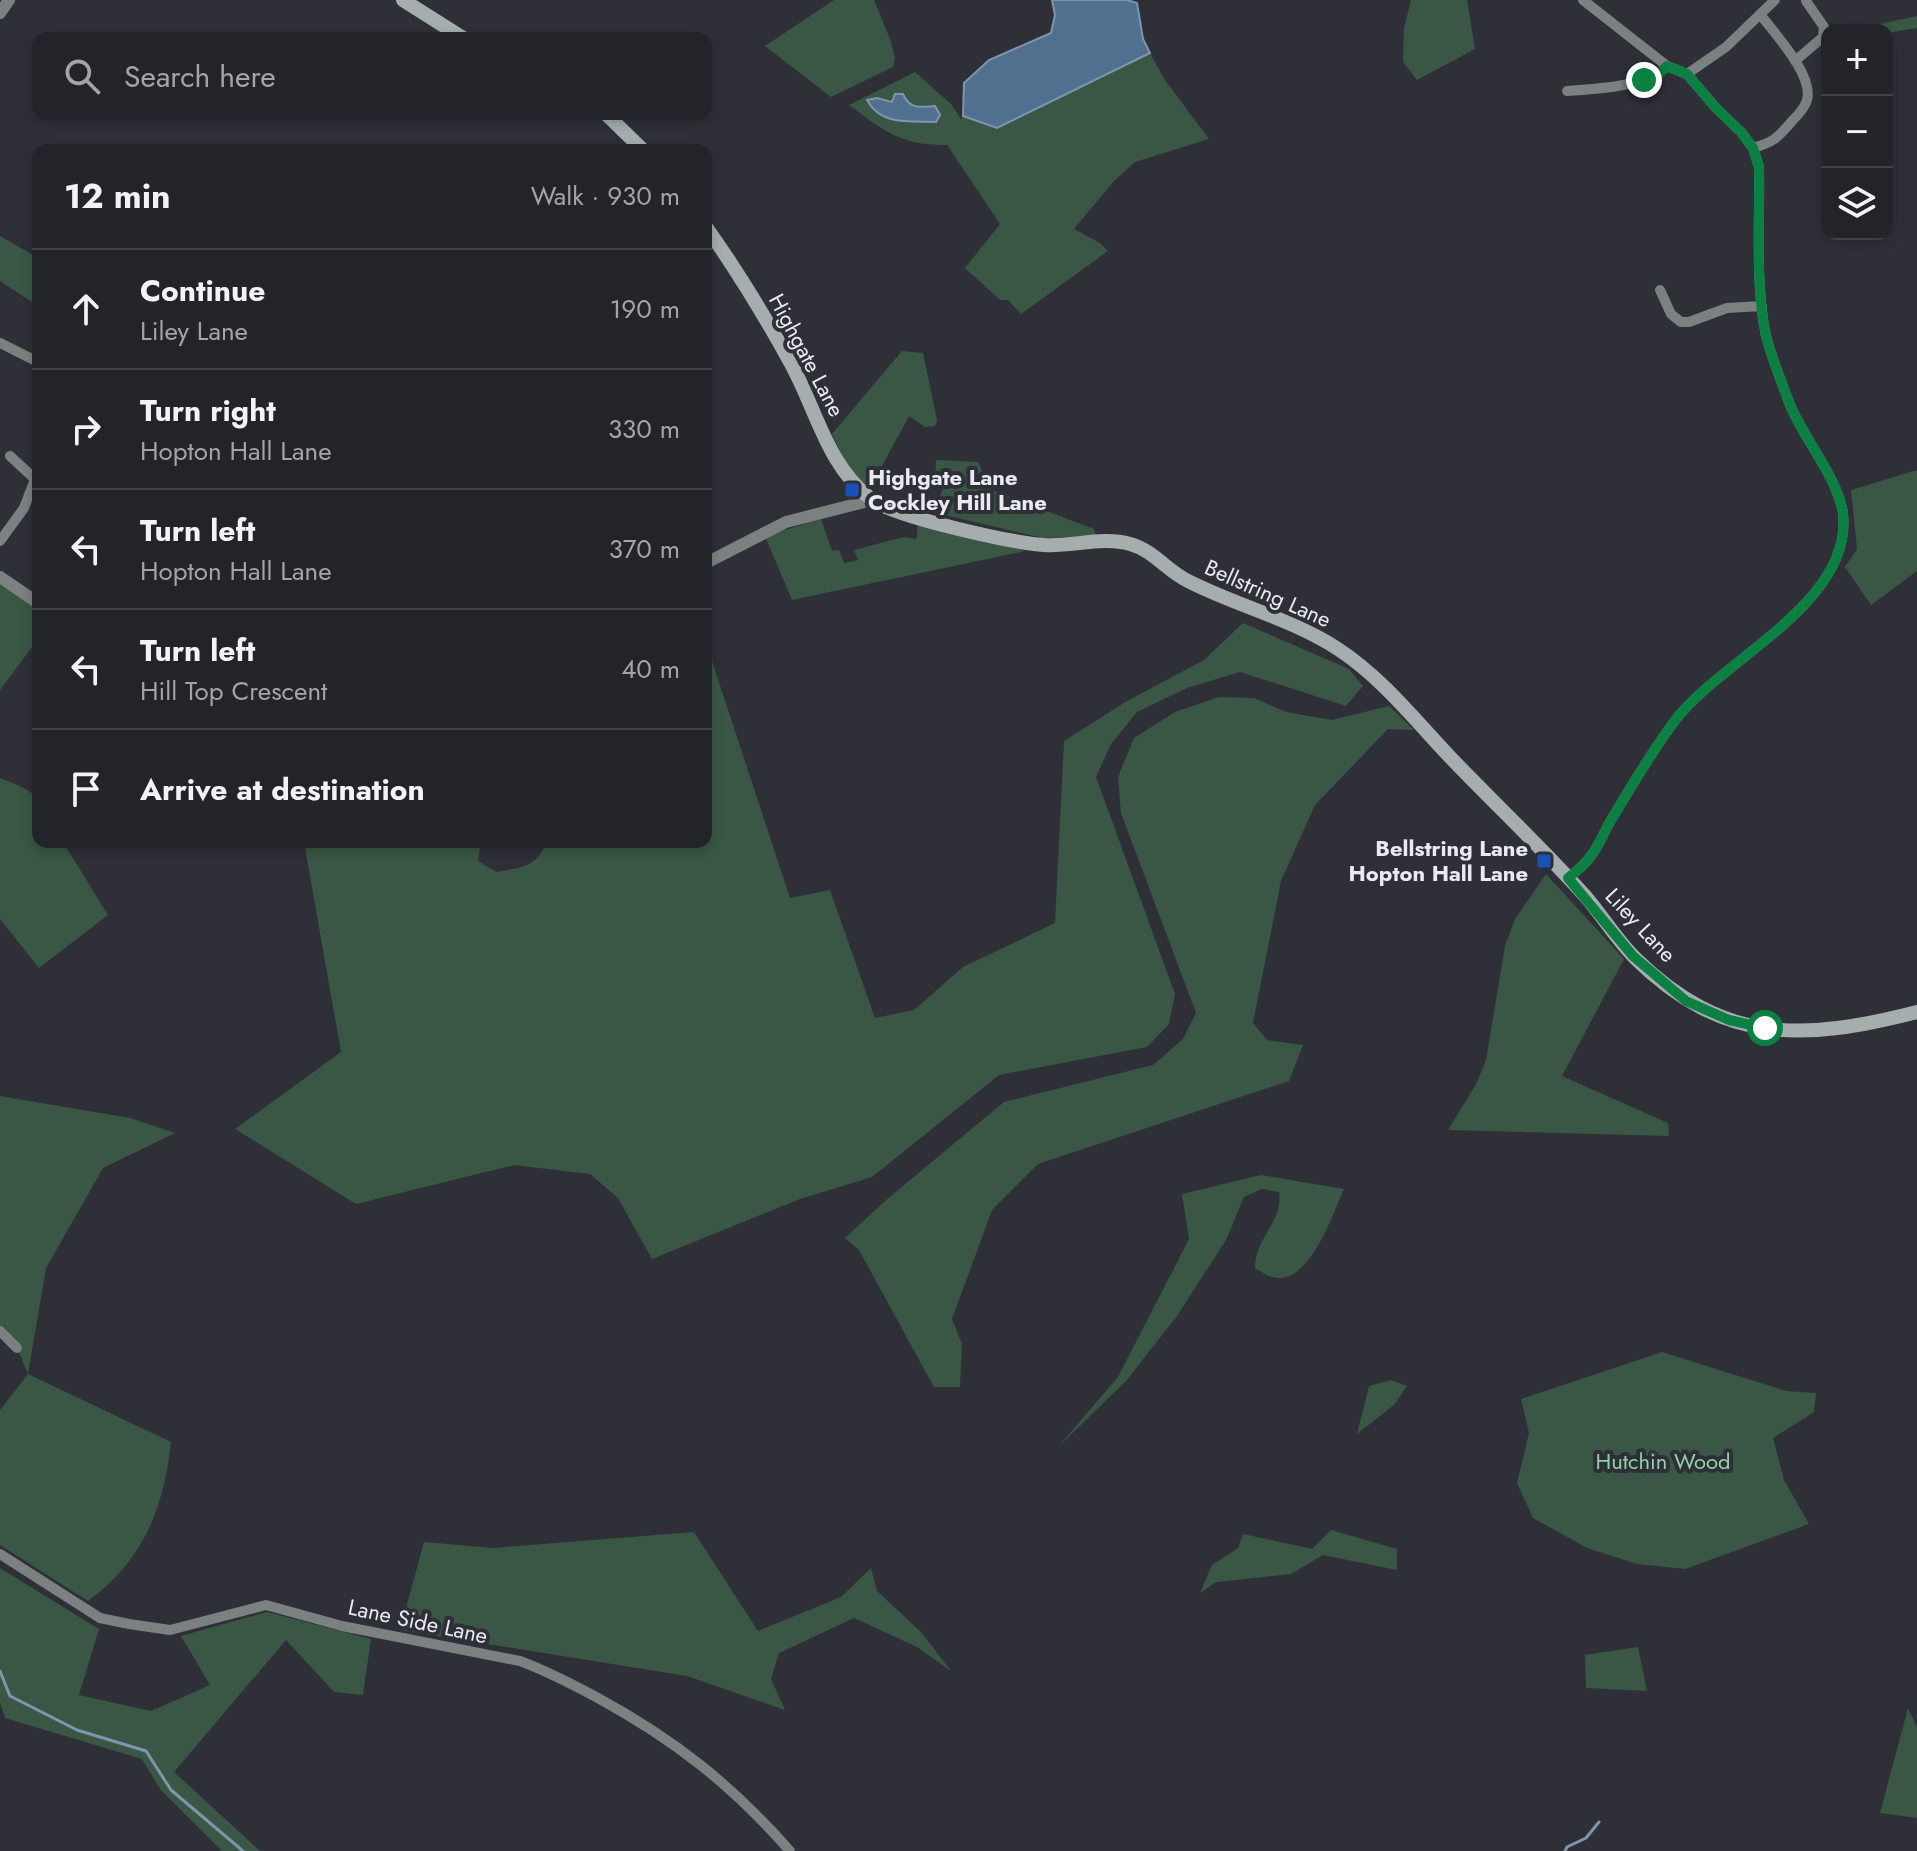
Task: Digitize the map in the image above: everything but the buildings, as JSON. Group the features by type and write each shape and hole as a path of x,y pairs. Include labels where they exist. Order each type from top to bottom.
{"main road":[{"path":"403,0 454,32"},
{"path":"612,120 637,144"},
{"name":"Highgate Lane","path":"712,237 791,362 841,470 872,500"},
{"name":"Bellstring Lane","path":"872,500 890,510 995,537 1045,546 1105,541 1128,543 1148,551 1183,579 1297,627 1339,649 1386,688 1568,878"},
{"name":"Liley Lane","path":"1568,878 1633,956 1686,1001 1729,1020 1802,1033 1878,1023 1917,1012"}],"street":[{"path":"0,13 9,0"},
{"path":"1568,878 1590,858 1645,764 1679,716 1717,678 1792,618 1822,582 1838,553 1843,513 1836,492 1792,408 1767,338 1762,306 1759,167 1753,148 1687,74 1667,66 1583,0"},
{"path":"1687,74 1726,47 1775,0"},
{"path":"1795,61 1823,37 1824,27 1806,1"},
{"path":"1753,148 1773,143 1808,99 1806,81 1795,61 1760,14"},
{"path":"1567,91 1644,80 1658,75 1667,66"},
{"path":"1660,290 1671,314 1681,322 1727,308 1762,306"},
{"path":"0,343 32,359"},
{"path":"10,456 32,476"},
{"path":"0,541 24,508 32,487"},
{"path":"712,560 786,522 872,500"},
{"path":"0,577 32,599"},
{"path":"0,1331 17,1348"},
{"name":"Lane Side Lane","path":"0,1554 100,1618 170,1630 266,1605 342,1626 520,1661 548,1671 622,1712 699,1761 729,1787 790,1851"}],"green space":[{"path":"834,0 874,0 895,57 893,67 831,97 765,46"},
{"path":"1411,0 1467,0 1475,49 1417,80 1403,62 1404,28"},
{"path":"1917,16 1917,28 1893,32 1893,24 1879,24"},
{"path":"1150,53 1165,80 1209,139 1135,162 1115,180 1074,229 1108,251 1021,314 1008,300 1000,300 965,268 1000,224 947,145 905,140 849,105 915,72 951,104 961,119 963,116 998,128"},
{"path":"0,236 32,255 32,302 0,281"},
{"path":"902,351 923,353 937,420 935,426 925,427 909,416 869,490 847,467 832,434"},
{"path":"936,460 978,462 991,490 1094,529 1096,536 1043,538 932,512 946,483 935,478"},
{"path":"1917,470 1917,571 1871,605 1845,567 1857,549 1851,490"},
{"path":"821,519 832,551 839,550 844,563 858,560 854,550 904,537 917,539 917,521 1025,551 792,600 765,536"},
{"path":"0,584 32,605 32,647 0,690"},
{"path":"1243,623 1349,669 1363,686 1346,706 1240,672 1187,688 1137,712 1111,744 1096,777 1175,994 1169,1024 1147,1047 999,1075 872,1177 800,1199 652,1259 618,1198 590,1174 514,1165 356,1204 235,1129 341,1052 305,848 480,848 478,861 496,872 528,864 544,848 712,848 712,661 790,898 830,890 875,1018 914,1010 963,967 1055,923 1064,741 1127,701 1204,660"},
{"path":"1219,697 1254,698 1286,712 1332,720 1389,706 1414,730 1388,729 1315,805 1281,881 1253,1023 1267,1040 1303,1045 1289,1081 1038,1164 992,1210 952,1319 962,1344 960,1387 934,1387 859,1250 845,1238 1004,1102 1153,1065 1183,1039 1196,1013 1121,813 1118,777 1134,738 1175,712"},
{"path":"0,778 32,794 32,848 67,848 108,915 39,968 0,919"},
{"path":"1546,874 1624,959 1562,1076 1668,1123 1669,1136 1448,1130 1476,1084 1486,1060 1505,946 1515,919"},
{"path":"0,1096 130,1118 175,1133 103,1168 46,1268 28,1374 17,1348 0,1333"},
{"path":"1261,1175 1344,1189 1318,1246 1308,1260 1285,1277 1270,1276 1255,1268 1259,1248 1277,1212 1279,1192 1262,1189 1244,1197 1226,1240 1177,1316 1126,1381 1058,1447 1118,1377 1189,1239 1182,1194"},
{"name":"Hutchin Wood","path":"1662,1352 1786,1391 1816,1393 1814,1412 1773,1438 1784,1480 1809,1524 1685,1569 1637,1564 1587,1548 1533,1518 1517,1483 1529,1433 1521,1399"},
{"path":"28,1374 171,1442 163,1489 148,1531 123,1569 88,1601 0,1545 0,1410"},
{"path":"1391,1380 1407,1386 1394,1405 1357,1434 1369,1386"},
{"path":"1331,1530 1397,1549 1397,1570 1323,1555 1291,1574 1216,1582 1200,1593 1212,1565 1238,1548 1243,1534 1312,1549"},
{"path":"694,1532 758,1631 841,1597 871,1568 877,1591 921,1632 951,1671 917,1647 854,1618 779,1653 771,1679 785,1710 687,1676 400,1630 424,1542 493,1548"},
{"path":"0,1568 99,1629 79,1695 151,1711 210,1685 181,1636 267,1612 371,1639 363,1695 334,1692 286,1640 174,1772 260,1851 222,1851 160,1789 142,1759 5,1718 0,1702"},
{"path":"1638,1647 1647,1691 1586,1688 1585,1655"},
{"path":"1908,1708 1917,1727 1917,1818 1880,1813"}],"water":[{"path":"1052,0 1127,0 1137,3 1143,39 1150,53 997,128 963,116 964,83 989,60 1051,33 1055,15"},
{"path":"895,94 903,94 909,103 916,106 935,106 940,115 936,122 897,120 880,114 867,100 877,98 892,102"}],"waterway":[{"path":"0,1671 10,1696 77,1730 146,1751 171,1790 243,1851"},
{"path":"1565,1851 1586,1838 1599,1822"}],"place":[{"name":"Highgate Lane Cockley Hill Lane","path":"852,490"},
{"name":"Bellstring Lane Hopton Hall Lane","path":"1544,861"}],"route":[{"path":"1644,80 1658,75 1667,66 1687,74 1753,148 1759,167 1762,306 1767,338 1792,408 1836,492 1843,513 1842,534 1838,553 1822,582 1792,618 1717,678 1679,716 1645,764 1590,858 1568,878 1633,956 1686,1001 1729,1020 1765,1028"}]}
